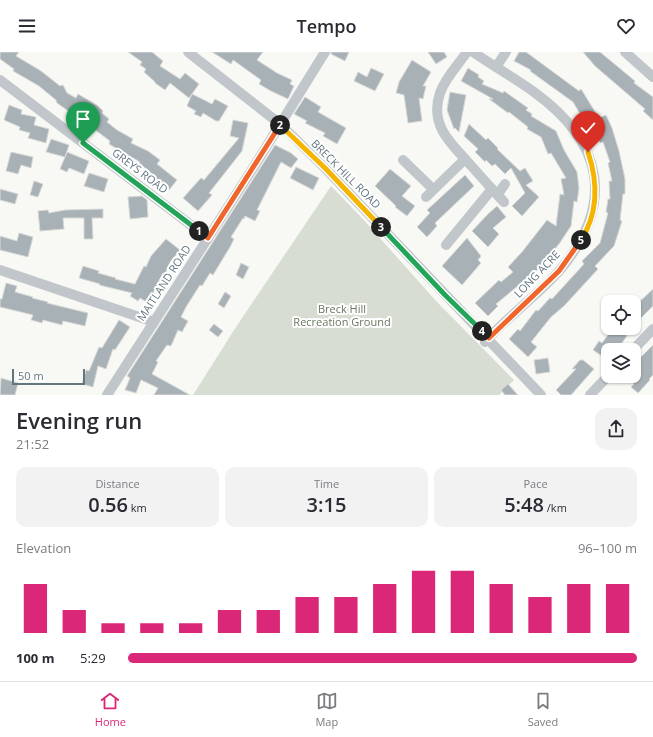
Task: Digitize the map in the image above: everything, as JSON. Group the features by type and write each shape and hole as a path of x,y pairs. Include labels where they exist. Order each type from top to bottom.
{"street":[{"name":"BRECK HILL ROAD","path":"188,52 280,124 541,395"},
{"name":"MAITLAND ROAD","path":"107,395 325,52"},
{"path":"467,52 450,74 441,92 437,110 439,121 447,140 498,195"},
{"name":"LONG ACRE","path":"473,52 534,92 567,120 579,136 588,152 594,171 595,197 593,211 584,236 571,255 544,286 487,340"},
{"path":"496,67 506,52"},
{"path":"625,52 653,76"},
{"name":"GREYS ROAD","path":"0,80 208,238"},
{"path":"403,160 430,193 465,159"},
{"path":"446,245 498,195 505,184"},
{"path":"0,270 154,322"},
{"path":"640,343 653,329"},
{"path":"590,395 601,383"}],"green space":[{"name":"Breck Hill Recreation Ground","path":"331,186 362,218 437,302 514,380 499,395 193,395 236,327"}],"building":[{"path":"0,52 19,52 16,56 41,71 60,86 63,85 67,93 76,98 78,94 98,106 103,111 102,113 109,119 107,122 117,130 133,139 131,143 148,151 160,160 157,164 177,180 169,190 139,163 140,162 109,144 110,141 57,103 56,100 39,86 13,71 14,69 0,59"},
{"path":"128,52 152,52 163,61 160,66 180,79 185,73 199,84 189,98 170,83 165,90 144,72 146,69 140,65 142,62"},
{"path":"212,52 263,52 257,60 277,73 292,80 290,84 294,86 288,99 259,84 261,80 233,60 231,64"},
{"path":"331,52 349,52 345,61 331,54"},
{"path":"428,52 444,52 447,57 436,64"},
{"path":"519,52 526,52 579,91 581,89 599,118 606,115 612,128 619,151 625,179 625,194 623,194 620,220 622,221 614,246 595,266 598,269 564,306 551,317 531,342 537,347 528,357 509,339 518,329 520,331 536,310 538,311 550,298 552,299 584,264 582,261 600,243 608,213 606,212 608,199 610,199 609,181 612,181 608,163 610,162 603,142 600,143 597,135 594,136 587,120 585,122 573,102 530,71 531,70 514,61"},
{"path":"583,52 600,52 635,81 634,83 653,97 653,120 643,111 645,109 595,66"},
{"path":"412,60 431,72 423,86 426,86 423,99 419,98 422,121 408,123 404,95 396,93 399,82"},
{"path":"371,68 384,74 375,91 354,81 358,72 367,77"},
{"path":"468,68 479,75 478,77 484,81 482,84 503,93 504,91 528,108 526,110 532,114 531,116 556,131 564,150 577,172 579,188 577,202 574,201 571,226 559,244 537,270 496,304 498,306 488,316 475,303 499,280 501,282 513,272 508,267 547,220 556,226 560,194 564,195 561,179 566,178 551,153 548,154 541,137 527,129 528,127 509,112 508,113 489,99 493,99 461,81"},
{"path":"450,92 466,95 459,132 455,128 454,129 447,110"},
{"path":"192,94 212,104 215,99 228,106 219,121 216,121 203,113 201,117 194,114 196,111 187,106"},
{"path":"305,97 321,107 318,112 346,128 337,144 323,136 325,133 305,123 307,121 294,114"},
{"path":"9,105 22,110 21,114 36,117 34,125 49,129 46,143 28,138 30,133 19,130 20,127 4,120"},
{"path":"233,120 248,123 242,151 209,193 212,195 198,211 183,198 201,178 204,180 239,138 230,136"},
{"path":"469,124 486,140 488,138 520,171 525,168 533,181 526,185 539,197 522,216 512,206 525,193 511,168 505,174 495,164 492,166 486,160 485,162 475,152 478,149 464,136"},
{"path":"51,139 69,145 65,157 46,152"},
{"path":"275,145 291,153 298,159 291,168 281,162 257,210 260,211 255,221 245,216 244,219 243,218 231,237 234,239 230,247 213,275 210,273 202,286 200,285 186,307 181,317 188,321 182,332 178,330 171,346 167,345 156,361 158,362 152,374 190,395 154,395 158,388 141,380 136,393 125,390 130,378 127,376"},
{"path":"11,152 33,157 31,168 21,165 18,174 6,171"},
{"path":"67,152 89,161 84,174 69,168 67,172 60,169"},
{"path":"296,167 319,178 313,190 290,178"},
{"path":"390,169 411,186 402,196 415,206 407,216 395,207 396,206 375,186"},
{"path":"89,173 108,179 104,192 84,186"},
{"path":"465,175 474,186 435,223 437,226 427,237 417,227 430,213 427,210"},
{"path":"34,181 43,184 38,197 30,195"},
{"path":"0,189 18,194 15,204 0,200"},
{"path":"142,196 147,200 148,217 130,219 128,197"},
{"path":"497,206 506,217 493,228 499,234 488,247 472,231"},
{"path":"103,209 103,218 92,218 93,239 84,239 84,218 63,218 64,229 40,231 38,211 48,210 49,213 65,210"},
{"path":"19,233 33,237 28,257 0,250 0,236 17,241"},
{"path":"467,238 481,256 478,260 481,263 462,285 442,266"},
{"path":"166,239 180,250 170,262 165,274 163,273 148,303 140,298 138,301 130,296 132,293 99,285 100,284 79,278 83,266 99,271 98,273 116,278 115,279 135,284 144,266 146,267 151,256"},
{"path":"241,263 249,267 243,279 236,275"},
{"path":"6,283 17,286 15,292 48,302 47,303 88,313 85,326 63,321 62,325 43,320 42,323 31,320 33,315 0,307 0,299 2,299"},
{"path":"653,289 653,306 641,318 641,300"},
{"path":"225,292 231,296 224,308 218,304"},
{"path":"119,320 130,327 115,350 113,349 106,369 98,366 93,387 82,384 86,370 89,371 99,347 102,348"},
{"path":"214,324 223,331 218,337 209,330"},
{"path":"608,335 627,336 622,343 602,343"},
{"path":"599,341 602,343 601,355 593,350"},
{"path":"653,345 653,375 638,393 631,387 634,384 633,383 641,383 641,357"},
{"path":"548,358 550,372 536,374 534,360"},
{"path":"580,360 583,360 594,369 571,395 561,395 556,390 576,369 572,369"},
{"path":"1,378 18,383 15,395 0,395"},
{"path":"508,384 518,395 505,395 501,390"}],"route":[{"path":"83,143 208,238 280,124 325,168 445,295 489,338 559,271 584,236 593,211 595,197 594,171 588,152"}]}
